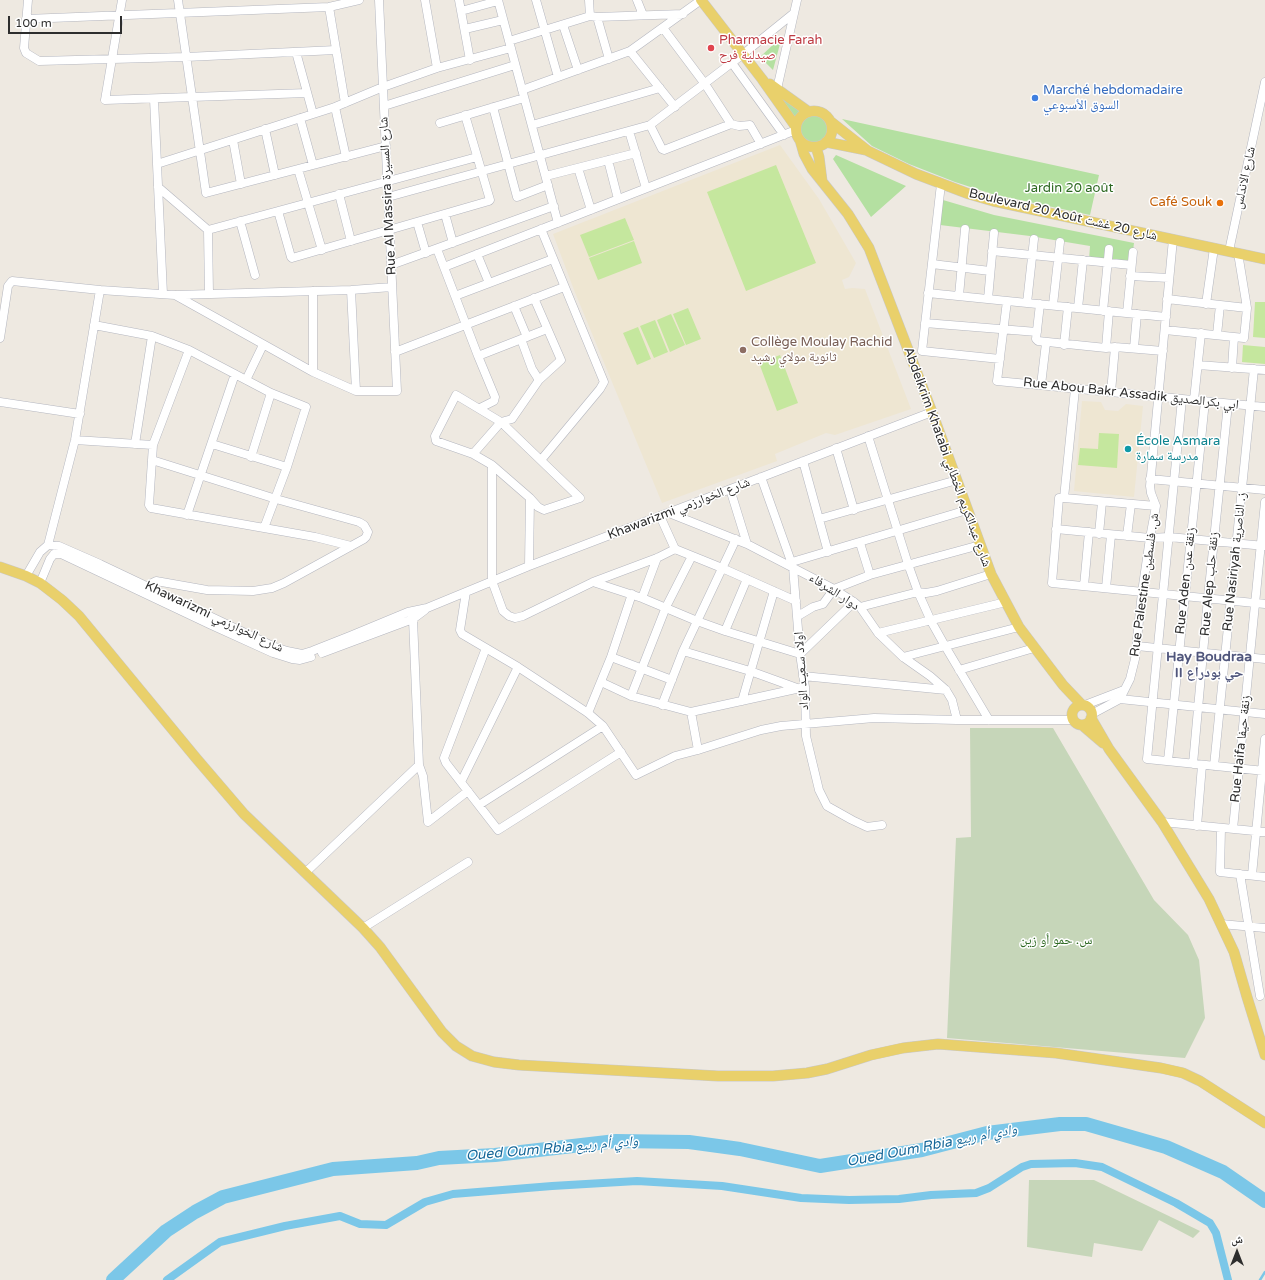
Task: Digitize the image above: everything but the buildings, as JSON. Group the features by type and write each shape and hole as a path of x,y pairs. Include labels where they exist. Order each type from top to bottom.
{"main road":[{"path":"701,0 762,79 796,128 800,140 807,146 821,146 829,139 832,130 830,121"},
{"path":"762,79 809,112 821,113 826,116 830,121 868,151"},
{"path":"796,128 800,117 809,112"},
{"name":"Abdelkrim Khatabi شارع عبدالكريم الخطابي","path":"800,140 804,154 812,169 848,214 869,248 932,412 991,574 1019,627 1063,685 1083,705"},
{"path":"826,142 868,151"},
{"path":"816,147 822,180"},
{"name":"Boulevard 20 Août شارع 20 غشت","path":"868,151 916,174 992,201 1265,259"},
{"path":"0,567 26,576 40,583 62,600 79,616 244,814 363,928 393,964 442,1032 456,1046 481,1060 519,1065 718,1076 773,1076 827,1069 871,1055 903,1048 938,1044 1056,1053 1176,1071 1200,1081 1265,1123"},
{"name":"Abdelkrim Khatabi شارع عبدالكريم الخطابي","path":"1063,685 1076,718 1109,748"},
{"path":"1083,705 1091,710 1091,716 1086,724 1076,718 1078,706 1083,705"},
{"name":"Abdelkrim Khatabi شارع عبدالكريم الخطابي","path":"1091,716 1109,748 1162,822 1209,898 1234,952 1265,1054"}],"street":[{"path":"28,0 24,48 26,53 39,61 112,60 336,50"},
{"path":"122,0 105,100 307,93"},
{"path":"178,0 206,193 386,146"},
{"path":"26,19 329,7 359,0"},
{"name":"Rue Al Massira شارع المسيرة","path":"356,391 397,391 379,0"},
{"path":"425,0 437,68"},
{"path":"459,0 470,60"},
{"path":"536,0 558,77"},
{"path":"589,0 609,59"},
{"path":"636,0 643,15"},
{"path":"522,90 630,51 701,0"},
{"path":"777,89 797,0"},
{"path":"461,11 498,1 558,223"},
{"path":"329,7 345,103"},
{"path":"388,197 650,125 732,63 794,13"},
{"path":"157,164 336,107 383,87 437,68 470,60 545,30 594,17 683,14"},
{"path":"464,29 503,20"},
{"path":"563,25 578,70"},
{"path":"663,28 705,84 731,124"},
{"path":"630,51 675,107"},
{"path":"296,52 313,114"},
{"path":"732,63 784,135"},
{"path":"384,106 515,65"},
{"name":"شارع الاندلس","path":"1233,252 1265,82"},
{"path":"532,125 660,88"},
{"path":"440,123 524,98"},
{"path":"154,99 163,294"},
{"path":"336,107 346,157"},
{"path":"493,107 516,197 548,185"},
{"path":"278,211 291,258 490,201 465,115"},
{"path":"300,118 313,165"},
{"path":"650,125 662,149 664,150 731,124 738,126 750,125 762,144"},
{"path":"444,267 762,144 784,135 796,128"},
{"path":"265,129 275,175"},
{"path":"629,131 646,188"},
{"path":"233,140 241,184"},
{"path":"546,176 636,152"},
{"path":"208,230 477,157"},
{"path":"608,160 618,200"},
{"path":"578,168 591,210"},
{"path":"298,169 322,250"},
{"path":"941,184 922,351 1000,359 1007,301"},
{"path":"158,187 208,230 209,294"},
{"path":"339,194 351,242"},
{"path":"391,265 554,206"},
{"path":"445,214 453,243"},
{"path":"240,221 255,275"},
{"path":"417,222 426,253"},
{"path":"541,229 604,382 600,389 541,460"},
{"path":"959,296 965,230"},
{"path":"988,299 994,233"},
{"path":"1027,303 1034,239"},
{"name":"Rue Palestine ش. فلسطين","path":"1120,699 1132,673 1137,646 1142,592 1156,506 1151,493 1150,479 1173,239"},
{"path":"1053,306 1060,242"},
{"path":"1206,304 1214,248"},
{"path":"437,249 496,399 480,408"},
{"path":"1106,348 1109,249"},
{"path":"992,251 1132,265"},
{"path":"1127,313 1133,252"},
{"path":"1165,330 1244,338 1247,308 1233,252"},
{"path":"477,254 489,283"},
{"path":"455,296 553,259"},
{"path":"1078,308 1083,260"},
{"path":"932,264 990,270"},
{"path":"1130,276 1169,278"},
{"path":"0,338 8,286 12,281 100,290 175,295 351,290 392,287"},
{"path":"395,352 564,287"},
{"path":"26,576 40,552 48,545 75,440 100,290"},
{"path":"175,295 313,372 356,391 351,290"},
{"path":"313,372 314,291"},
{"path":"928,293 1166,317"},
{"path":"473,454 500,422 512,419 539,380 560,360 534,298"},
{"path":"1168,299 1247,308"},
{"path":"1040,304 1037,341 1064,345 1163,350"},
{"path":"1217,335 1220,305"},
{"path":"514,306 532,369 539,380"},
{"path":"1064,345 1068,307"},
{"path":"1134,348 1137,314"},
{"path":"925,323 1037,332"},
{"path":"94,325 152,336 189,350 271,393 306,407 276,499 264,528"},
{"path":"478,356 547,329"},
{"path":"1194,400 1201,333"},
{"path":"135,444 152,336"},
{"path":"1232,368 1234,337"},
{"path":"1041,386 1046,343"},
{"path":"246,380 263,345"},
{"path":"1111,392 1115,347"},
{"path":"189,350 153,445 150,508 321,538 351,546"},
{"name":"Rue Abou Bakr Assadik ابي بكرالصديق","path":"1000,359 997,381 1265,407"},
{"path":"1198,365 1265,370"},
{"name":"Rue Nasiriyah ز. الناصرية","path":"1214,766 1254,369"},
{"path":"187,515 235,374"},
{"path":"1064,498 1075,389"},
{"path":"251,457 271,393"},
{"path":"458,395 500,422 541,460 580,498 544,510 538,507 530,498 492,465 473,454 436,441 435,436 454,396 458,395"},
{"path":"1182,399 1147,759 1264,771"},
{"path":"0,402 80,414"},
{"name":"Rue Aden زنقة عدن","path":"1168,761 1205,402"},
{"name":"Rue Alep زنقة حلب","path":"1193,764 1218,485 1228,404"},
{"name":"Khawarizmi شارع الخوارزمي","path":"48,545 59,546 148,591 210,625 273,653 300,660 529,566 932,412"},
{"path":"868,436 918,592 931,621 989,720"},
{"path":"75,440 153,445"},
{"path":"212,444 287,467"},
{"path":"836,448 854,510"},
{"path":"148,591 152,584 156,581 207,590 253,591 272,588 284,583 351,546 366,536 368,532 364,525 359,522 276,499 152,460"},
{"path":"803,461 828,552"},
{"path":"492,465 492,581 503,611 508,616 515,618 523,616 593,582 657,558 675,549"},
{"name":"اولاد سـعيـد الواد","path":"760,477 793,564 803,676 801,688 806,724 806,736 819,790 825,803 833,809 867,827 882,826"},
{"path":"1150,479 1265,490"},
{"path":"819,519 957,480"},
{"path":"730,489 747,544"},
{"path":"529,566 530,498"},
{"path":"1156,506 1060,498 1052,583 1265,604"},
{"path":"1099,534 1102,502"},
{"name":"Rue Haifa زنقة حيفا","path":"1233,829 1255,603 1263,546 1265,502"},
{"path":"1127,536 1131,504"},
{"path":"793,564 967,510"},
{"name":"دوار الشرفاء","path":"669,513 736,539 793,564 834,588 857,604 878,633 903,657 930,676 946,690 952,700 957,720"},
{"path":"660,516 675,549 796,601"},
{"path":"1056,529 1150,538 1169,536 1263,546"},
{"path":"1084,586 1089,532"},
{"path":"1106,588 1111,535"},
{"path":"662,705 683,651 736,539"},
{"path":"860,543 870,575"},
{"path":"40,583 50,559 54,554 48,545"},
{"path":"798,616 813,607 823,604 834,588 870,575 980,545"},
{"name":"Khawarizmi شارع الخوارزمي","path":"54,554 61,554 98,567"},
{"path":"631,696 666,607 692,556"},
{"path":"642,598 657,558"},
{"path":"593,582 632,594 725,631 800,654 857,604 918,592 926,593 937,591 991,574"},
{"path":"725,631 747,579"},
{"name":"Khawarizmi شارع الخوارزمي","path":"148,591 214,617 276,647 296,654 312,651 352,639"},
{"path":"742,701 774,591"},
{"path":"466,592 461,632 464,636 518,667 588,713 603,726 636,775 665,759 761,730 781,726 874,718 957,720 1076,718"},
{"path":"588,713 601,682 632,594"},
{"path":"878,633 1006,602"},
{"path":"410,615 419,765 423,776 428,822 468,791"},
{"path":"210,625 214,617"},
{"path":"903,657 1019,627"},
{"path":"1137,646 1265,659"},
{"path":"486,648 444,756 446,763 498,830 621,752"},
{"path":"959,670 1034,648"},
{"path":"683,651 801,688"},
{"path":"610,657 672,680"},
{"path":"461,782 518,667"},
{"path":"803,676 946,690"},
{"path":"601,682 631,696 691,712 801,688"},
{"path":"1083,705 1124,690"},
{"path":"1091,716 1120,699 1265,714"},
{"path":"691,712 698,750"},
{"path":"479,805 603,726"},
{"path":"1252,875 1264,771 1265,739"},
{"path":"305,873 419,765"},
{"path":"1197,826 1202,765"},
{"path":"1162,822 1265,832"},
{"path":"1221,828 1220,872 1265,877"},
{"path":"363,928 468,862"},
{"path":"1240,874 1248,926 1262,996 1247,997"},
{"path":"1221,924 1265,928"}],"shaded area":[{"name":"Collège Moulay Rachid ثانوية مولاي رشيد","path":"780,145 819,199 856,263 849,277 842,280 845,289 865,289 911,409 835,435 826,433 775,454 777,461 662,503 574,290 553,234"},
{"path":"1082,401 1101,402 1105,410 1118,411 1126,404 1143,406 1134,497 1074,491"}],"green space":[{"path":"776,42 780,44 773,70 760,57"},
{"path":"775,90 801,111 794,118"},
{"path":"814,115 824,119 828,129 824,139 814,143 804,139 800,129 804,119"},
{"name":"Jardin 20 août","path":"842,119 1099,175 1090,215 992,194 955,182 909,164 872,146"},
{"path":"836,155 906,186 871,217 833,159"},
{"path":"776,165 816,263 746,291 707,192"},
{"path":"943,200 994,215 1134,243 1131,265 1089,260 1090,246 1030,236 940,225"},
{"path":"625,218 634,240 589,257 580,235"},
{"path":"634,241 642,263 598,280 589,258"},
{"path":"1255,302 1265,302 1265,338 1253,337"},
{"path":"688,308 701,339 686,345 673,314"},
{"path":"671,314 685,345 670,352 657,320"},
{"path":"655,320 668,352 654,358 640,326"},
{"path":"638,327 651,359 637,365 623,333"},
{"path":"1243,345 1265,347 1265,364 1242,362"},
{"path":"780,355 798,403 777,411 759,363"},
{"path":"1099,433 1119,434 1117,468 1078,465 1080,448 1098,449"},
{"name":"س. حمو أو زين","path":"970,728 1053,728 1154,900 1188,935 1199,960 1205,1018 1185,1058 947,1038 956,838 971,837"},
{"path":"1029,1180 1094,1180 1200,1231 1193,1238 1159,1220 1142,1251 1094,1243 1092,1257 1027,1247"}],"waterway":[{"name":"Oued Oum Rbia وادي أم ربيع","path":"113,1280 166,1231 195,1212 223,1197 333,1169 417,1163 439,1158 495,1155 616,1141 689,1142 740,1149 820,1166 922,1150 987,1133 1060,1124 1086,1124 1166,1147 1223,1172 1265,1201"},
{"path":"167,1280 220,1242 285,1226 340,1216 360,1224 386,1225 425,1202 453,1194 637,1181 722,1186 801,1198 849,1200 899,1199 931,1195 976,1193 989,1188 1022,1167 1031,1164 1075,1163 1102,1167 1176,1203 1210,1223 1216,1233 1228,1280"},
{"path":"1260,1280 1265,1272"}],"place":[{"name":"Pharmacie Farah صيدلية فرح","path":"711,48"},
{"name":"Marché hebdomadaire السوق الأسبوعي","path":"1035,98"},
{"name":"Café Souk","path":"1220,203"},
{"name":"Collège Moulay Rachid ثانوية مولاي رشيد","path":"743,350"},
{"name":"École Asmara مدرسة سمارة","path":"1128,449"}],"district":[{"name":"Hay Boudraa II حي بودراع","path":"1209,666"}]}
